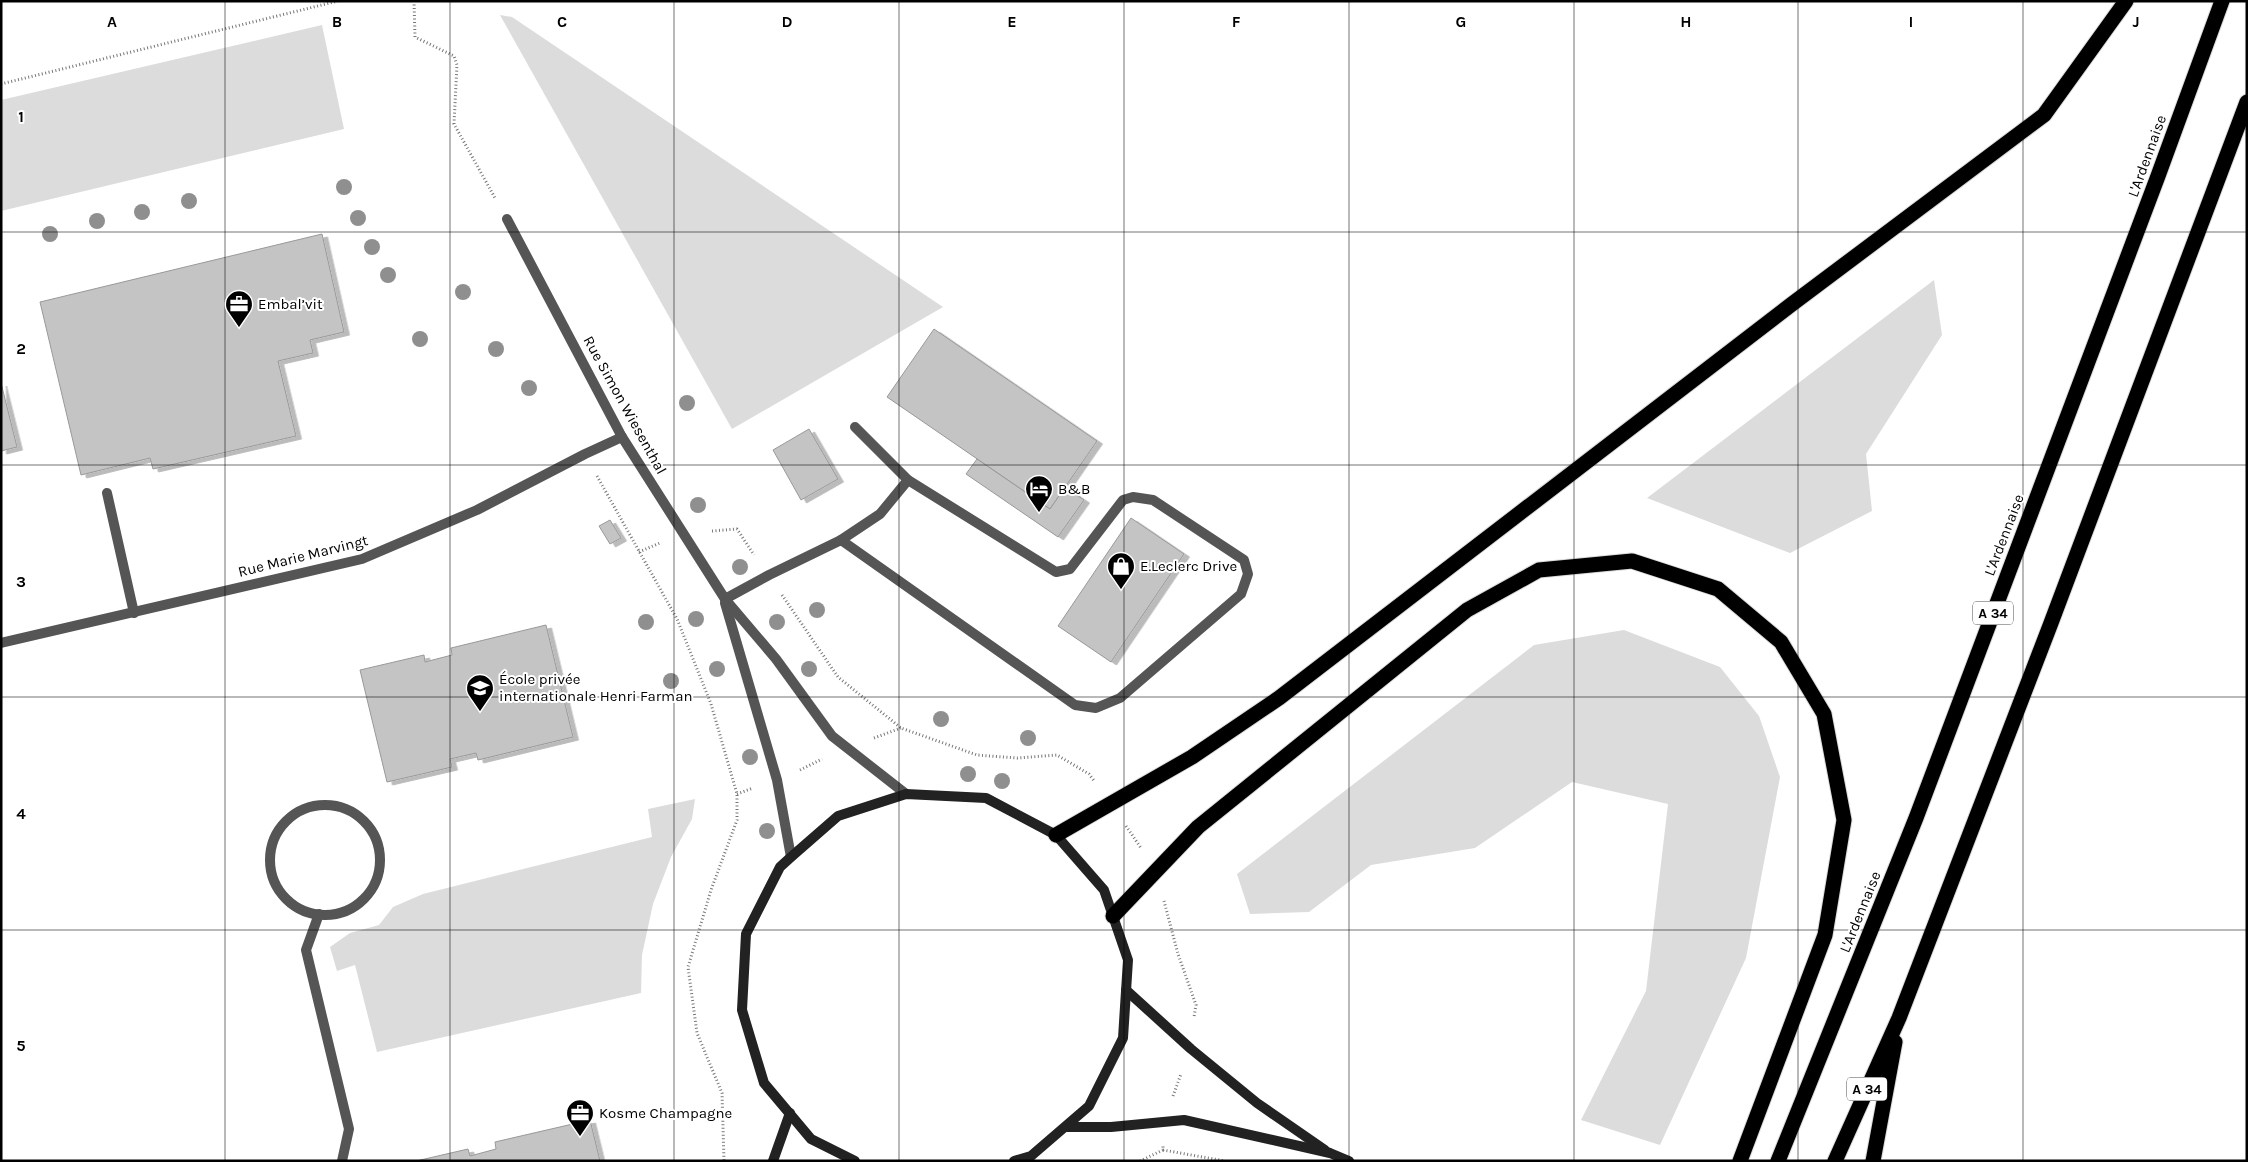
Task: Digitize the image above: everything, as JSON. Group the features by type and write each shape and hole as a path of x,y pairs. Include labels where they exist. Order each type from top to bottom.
{"highway":[{"path":"1056,835 1192,757 1279,698 1792,304 2044,115 2126,1"},
{"name":"L'Ardennaise","path":"1778,1161 1916,818 2222,1"},
{"name":"A 34","path":"1835,1161 1899,1018 2051,623 2247,102"},
{"path":"1113,916 1198,827 1467,610 1539,570 1632,561 1718,589 1781,642 1824,714 1844,820 1825,935 1740,1161"},
{"path":"1873,1161 1899,1018"}],"street":[{"name":"Rue Simon Wiesenthal","path":"507,219 622,437 724,600 776,658 832,736 906,794"},
{"path":"841,540 1075,705 1096,708 1120,698 1241,594 1248,574 1244,560 1153,500 1133,497 1123,500 1070,569 1056,572 908,480 855,427"},
{"name":"Rue Marie Marvingt","path":"1,643 362,559 477,510 622,437"},
{"path":"724,600 768,575 841,540 880,514 908,480"},
{"path":"107,493 134,613"},
{"name":"Rue Simon Wiesenthal","path":"724,600 777,780 791,857"},
{"path":"855,1161 811,1138 764,1083 742,1010 746,934 780,866 838,816 906,794 986,798 1056,835 1104,890 1128,960 1123,1038 1089,1106 1030,1156 1014,1161"},
{"path":"320,805 338,807 355,814 369,827 377,843 380,861 376,879 367,895 354,907 336,914 318,914 301,910 286,899 276,885 270,868 270,850 276,833 287,819 302,810 320,805"},
{"path":"318,914 306,950 348,1129 342,1161"},
{"path":"1126,990 1190,1049 1257,1103 1330,1153"},
{"path":"773,1161 790,1113"},
{"path":"1066,1127 1111,1127 1184,1120 1330,1153 1349,1161"}],"path":[{"path":"1,84 338,1"},
{"path":"414,1 415,37 454,56 457,65 454,124 507,219"},
{"path":"585,454 677,619 711,704 737,794 737,820 710,890 688,967 697,1033 722,1093 724,1161"},
{"path":"737,794 777,780 847,748 901,728"},
{"path":"1163,1150 1225,1161"}],"shaded area":[{"path":"500,15 512,17 943,307 732,429"},
{"path":"322,25 344,129 1,211 1,100"},
{"path":"1934,280 1942,335 1866,454 1872,511 1790,553 1647,498"},
{"path":"1624,630 1720,667 1759,716 1780,777 1746,958 1660,1145 1581,1120 1646,991 1668,804 1572,782 1475,848 1371,865 1309,912 1250,914 1237,874 1534,645"},
{"path":"695,799 692,819 671,857 653,904 642,955 641,993 377,1052 355,965 337,971 330,947 350,933 379,925 393,907 423,894 652,837 648,809"}],"building":[{"path":"322,234 344,332 310,340 313,353 278,361 296,436 153,469 150,458 81,475 40,302"},
{"path":"934,329 1097,441 1050,509 887,397"},
{"path":"1,383 17,447 1,451"},
{"path":"809,429 838,479 801,500 773,450"},
{"path":"977,459 1050,509 1065,487 1084,500 1058,537 966,474"},
{"name":"E.Leclerc Drive","path":"1131,518 1184,554 1111,662 1058,626"},
{"path":"610,520 621,538 610,544 599,526"},
{"path":"546,625 573,737 478,760 476,753 450,759 452,767 387,782 360,670 424,655 425,662 452,655 451,648"},
{"path":"590,1120 600,1161 416,1161 468,1149 470,1156 496,1149 495,1142"}],"place":[{"name":"Embal’vit","path":"239,328"},
{"name":"B&B","path":"1039,513"},
{"name":"E.Leclerc Drive","path":"1121,590"},
{"name":"École privée internationale Henri Farman","path":"480,712"},
{"name":"Kosme Champagne","path":"580,1137"}]}
